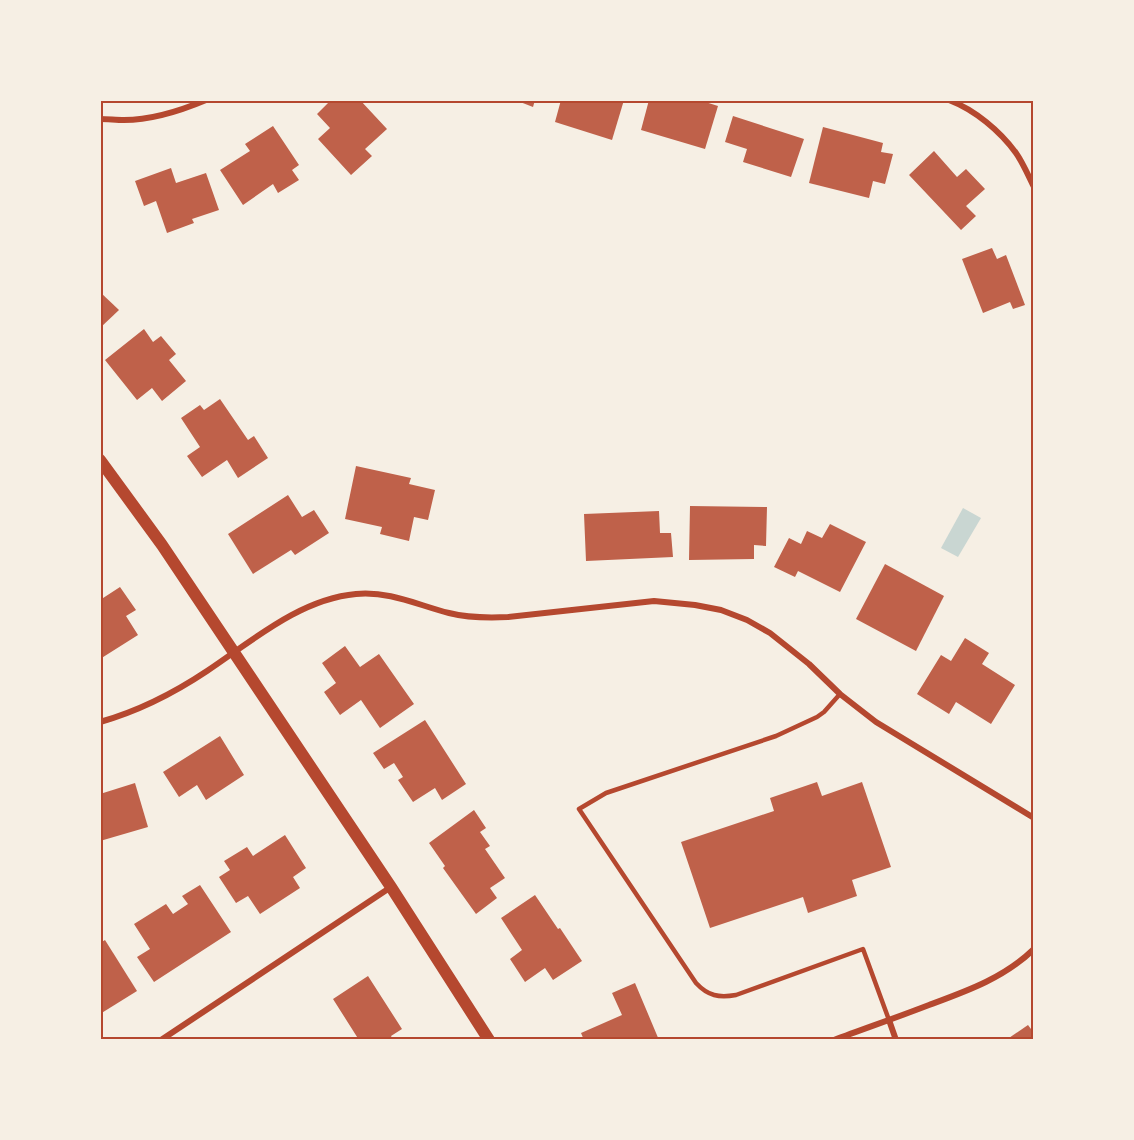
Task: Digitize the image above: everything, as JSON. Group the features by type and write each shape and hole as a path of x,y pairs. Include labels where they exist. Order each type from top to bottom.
{"main road":[{"path":"100,460 162,545 234,652 391,887 489,1040"}],"street":[{"path":"100,118 144,119 184,109 206,100"},
{"path":"949,100 972,112 1002,137 1015,152 1034,187"},
{"path":"100,722 123,716 154,702 293,615 333,598 355,594 395,596 447,613 484,618 654,601 694,605 722,610 770,633 876,722 1034,818"},
{"path":"161,1040 391,887"},
{"path":"834,1040 960,993 996,977 1034,949"},
{"path":"889,1020 896,1040"}],"lane":[{"path":"840,694 817,717 776,736 606,794 579,809 696,982 707,993 720,997 736,995 863,949 889,1020"}],"shaded area":[{"path":"963,508 981,518 958,557 941,548"}],"building":[{"path":"331,100 360,100 387,129 365,149 372,156 351,175 318,139 330,128 317,114"},
{"path":"515,100 535,100 533,107"},
{"path":"561,100 624,100 612,140 555,122"},
{"path":"649,100 699,100 718,106 705,149 641,130"},
{"path":"733,116 804,139 791,177 743,162 747,149 725,142"},
{"path":"273,126 299,165 292,170 299,180 278,193 273,184 243,205 220,170 250,151 245,144"},
{"path":"823,127 883,143 881,152 893,154 885,184 873,181 869,198 809,183"},
{"path":"934,151 957,177 966,169 985,189 966,206 976,216 961,230 909,175"},
{"path":"171,168 176,183 206,173 219,210 192,219 194,223 167,233 156,201 144,206 135,181"},
{"path":"992,248 997,259 1006,255 1025,305 1013,309 1010,302 983,313 962,259"},
{"path":"100,292 119,310 100,328"},
{"path":"144,329 153,342 161,336 176,354 169,360 186,381 162,401 152,388 137,400 105,360"},
{"path":"220,399 248,440 254,436 268,458 238,478 227,460 202,477 187,456 200,447 181,418 200,405 204,410"},
{"path":"356,466 411,478 409,484 435,490 428,520 414,517 409,541 380,534 382,527 345,519"},
{"path":"288,495 302,517 314,510 329,533 295,555 291,550 253,574 228,534"},
{"path":"690,506 767,507 766,546 754,545 754,559 689,560"},
{"path":"659,511 660,533 671,533 673,557 586,561 584,514"},
{"path":"830,524 866,542 840,592 798,571 795,577 774,567 789,538 801,544 807,531 822,538"},
{"path":"885,564 944,596 916,651 856,619"},
{"path":"120,587 136,610 126,616 138,635 100,659 100,600"},
{"path":"965,638 989,653 982,664 1015,685 991,724 956,702 949,714 917,694 941,655 951,661"},
{"path":"345,646 360,667 379,654 414,704 380,728 361,700 340,715 324,692 336,683 322,663"},
{"path":"425,720 466,784 442,800 435,788 413,802 398,780 403,777 394,763 384,769 373,753"},
{"path":"220,736 244,775 206,800 197,785 179,797 163,772"},
{"path":"817,782 822,796 862,782 891,867 852,880 857,896 808,913 803,897 710,928 681,842 774,811 770,798"},
{"path":"135,783 148,827 100,841 100,794"},
{"path":"474,810 486,828 480,832 490,846 485,849 505,878 490,888 497,898 476,914 443,868 445,866 429,843"},
{"path":"285,835 306,868 293,877 300,888 260,914 248,896 236,903 219,877 230,870 224,861 247,847 253,856"},
{"path":"200,885 231,932 154,982 137,957 150,949 134,924 166,904 173,914 188,904 182,896"},
{"path":"535,895 582,961 553,980 545,968 525,982 510,959 522,950 501,918"},
{"path":"105,940 137,991 100,1014 100,943"},
{"path":"368,976 402,1029 391,1036 393,1040 359,1040 333,999"},
{"path":"635,983 659,1040 584,1040 581,1033 622,1015 612,993"},
{"path":"1028,1025 1034,1033 1034,1040 1006,1040"}]}
